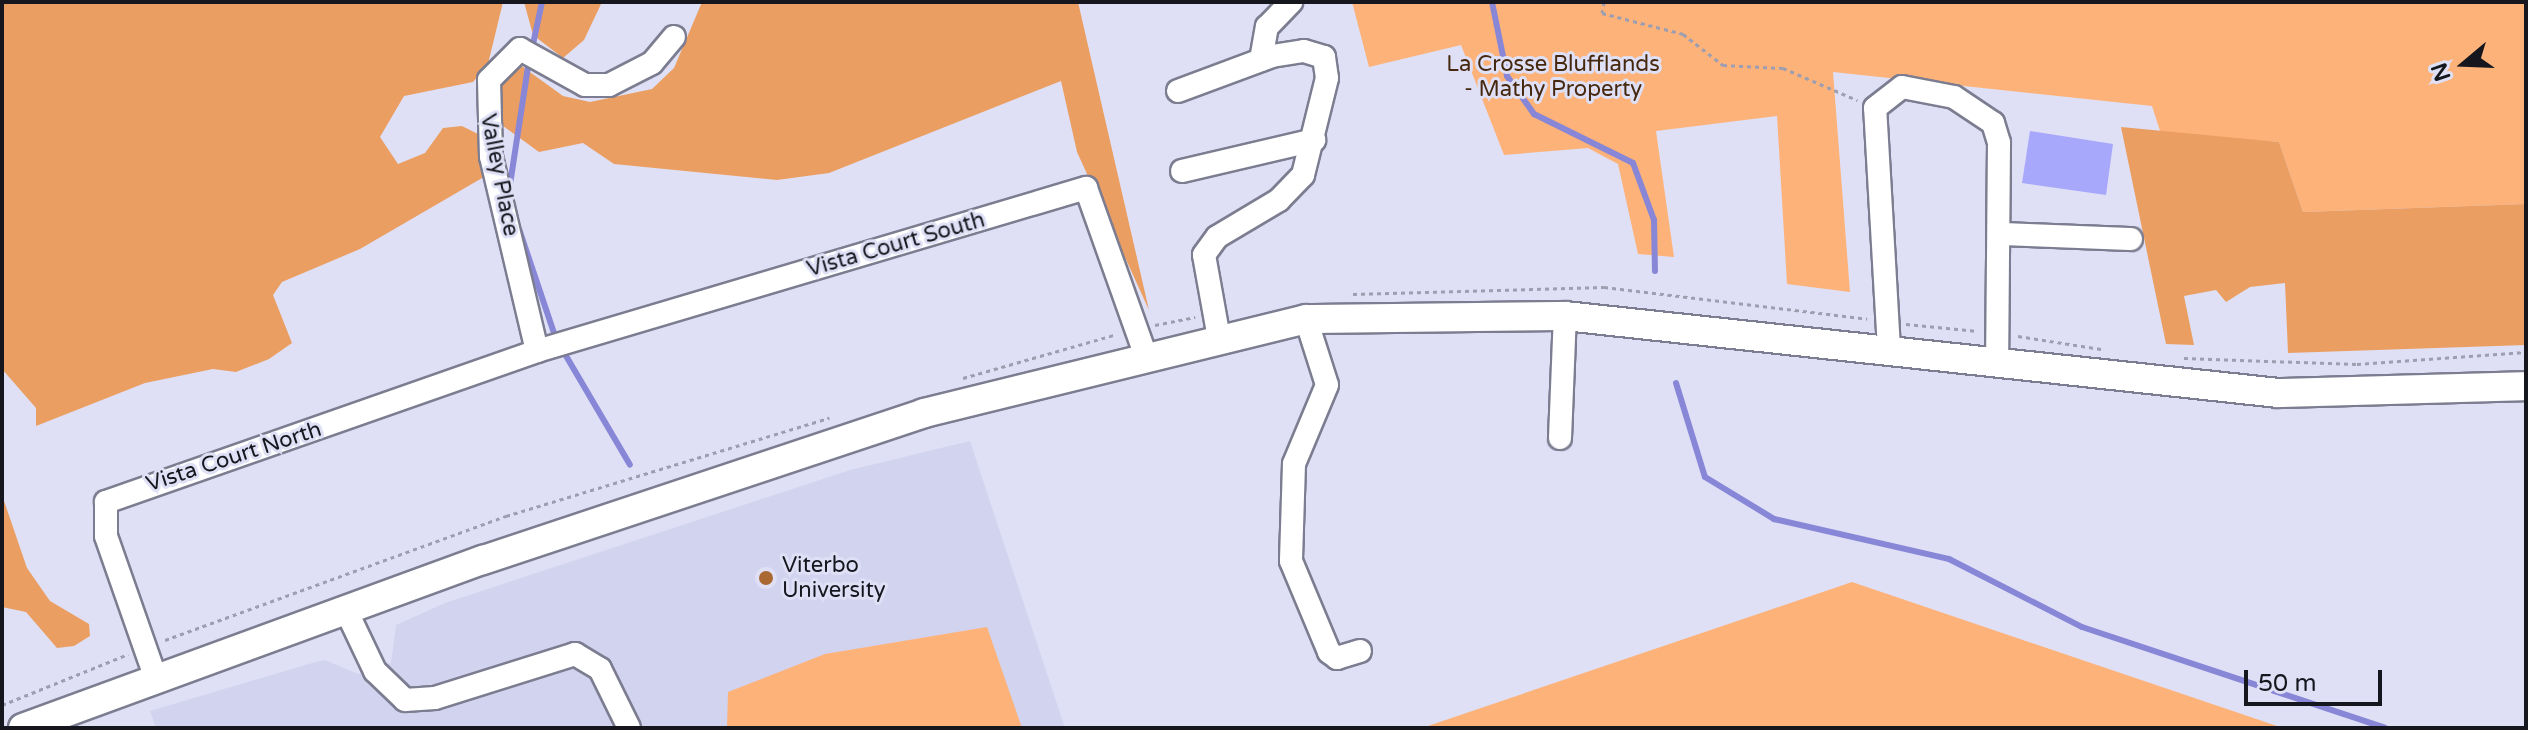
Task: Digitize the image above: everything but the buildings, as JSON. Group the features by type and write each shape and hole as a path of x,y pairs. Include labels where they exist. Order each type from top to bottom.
{"main road":[{"path":"23,728 155,676 345,608 924,413 1141,342 1217,326 1306,319 1565,316 1890,336 1997,362 2278,393 2526,386"}],"street":[{"path":"1261,60 1267,27 1291,2"},
{"name":"Valley Place","path":"537,351 491,157 489,80 520,49 585,85 609,85 652,63 674,37"},
{"path":"1178,91 1261,60 1304,51 1324,57 1314,140 1295,183 1217,237 1204,255 1217,326"},
{"path":"1890,336 1875,108 1902,87 1979,108 1999,143 2001,234 1997,362"},
{"path":"1182,171 1314,140"},
{"name":"Vista Court South","path":"537,351 1086,188 1141,342"},
{"path":"2001,234 2131,239"},
{"path":"1560,438 1565,316"},
{"path":"1306,319 1327,385 1294,464 1291,561 1329,652 1337,658 1360,651"},
{"name":"Vista Court North","path":"155,676 106,536 106,502 537,351"},
{"path":"345,608 375,671 405,700 435,698 575,654 605,676 629,728"}],"path":[{"path":"1604,2 1602,13 1683,34 1723,65 1783,68 1875,108"},
{"path":"1338,295 1604,287 1890,336 2000,334 2115,351"},
{"path":"958,380 1217,326"},
{"path":"2172,357 2357,364 2526,352"},
{"path":"2,705 145,648 506,516 845,414"}],"shaded area":[{"path":"2,2 503,2 488,64 473,82 404,96 380,137 398,164 425,153 443,128 462,126 478,134 489,174 360,249 282,282 273,295 292,343 269,359 236,372 213,369 145,383 36,426 36,408 2,369"},
{"path":"524,2 602,2 584,40 563,58 533,35"},
{"path":"702,2 1078,2 1149,310 1077,152 1061,81 829,173 777,180 614,164 583,143 539,152 495,120 503,66 516,62 563,96 590,102 652,89 674,68"},
{"path":"2121,127 2279,142 2303,212 2526,204 2526,345 2288,353 2285,283 2250,287 2226,302 2216,290 2184,296 2194,345 2166,344"},
{"name":"Viterbo University","path":"970,441 1065,728 156,728 150,711 325,660 358,674 391,663 396,625 445,603 850,470"},
{"path":"2,495 27,568 50,601 89,624 90,636 74,646 57,648 26,612 2,607"}],"green space":[{"name":"La Crosse Blufflands - Mathy Property","path":"1352,2 2526,2 2526,204 2303,212 2279,142 2161,134 2152,106 1833,72 1850,292 1787,284 1777,116 1656,131 1674,257 1638,254 1618,164 1588,148 1504,155 1461,45 1369,67"},
{"path":"1852,582 2283,728 1422,728"},
{"path":"987,627 1022,728 727,728 728,692 825,654"}],"waterway":[{"path":"532,49 542,2"},
{"path":"1492,2 1507,76 1534,114 1633,163 1654,220 1655,271"},
{"path":"509,191 529,60"},
{"path":"519,229 556,339"},
{"path":"562,349 630,465"},
{"path":"1676,383 1705,477 1774,519 1949,559 2082,627 2385,728"}],"place":[{"name":"Viterbo University","path":"766,578"}]}
